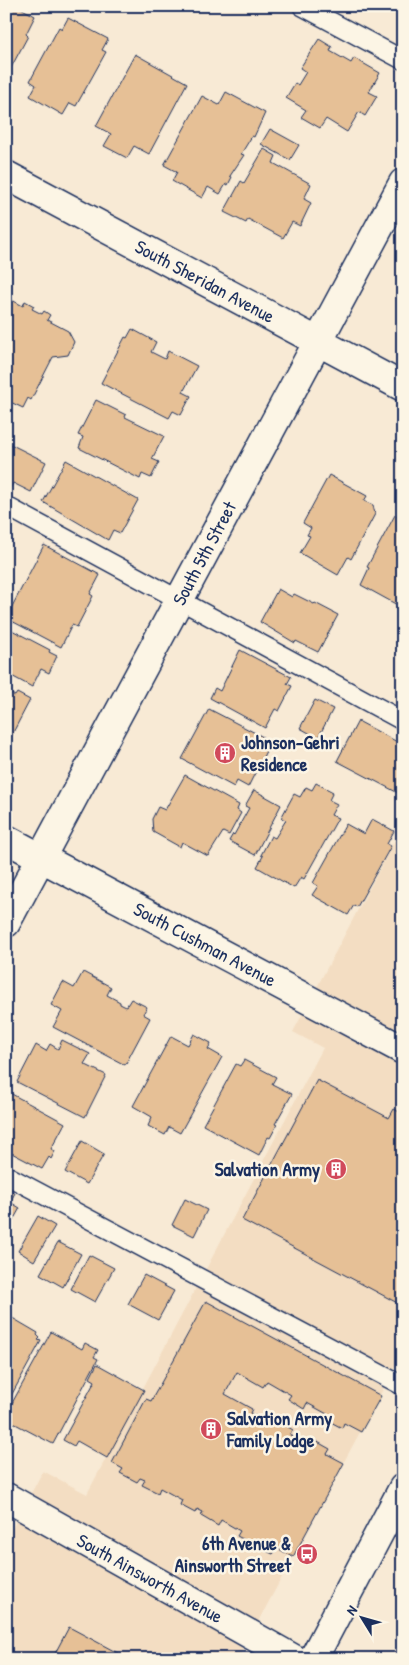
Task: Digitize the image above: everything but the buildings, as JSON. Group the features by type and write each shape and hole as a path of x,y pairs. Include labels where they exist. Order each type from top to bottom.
{"street":[{"name":"South Sheridan Avenue","path":"6,175 403,387"},
{"name":"South 5th Street","path":"6,922 403,184"},
{"name":"South Cushman Avenue","path":"6,839 403,1050"},
{"path":"313,1659 403,1488"},
{"name":"South Ainsworth Avenue","path":"6,1497 294,1659"}],"lane":[{"path":"302,6 403,60"},
{"path":"6,506 403,721"},
{"path":"6,1174 403,1386"}],"shaded area":[{"path":"403,825 403,1352 238,1659 6,1659 6,1540 43,1471 87,1494 323,1048 293,1032"}],"place":[{"name":"Johnson-Gehri Residence","path":"225,753"},
{"name":"Salvation Army","path":"336,1169"},
{"name":"Salvation Army Family Lodge","path":"211,1429"},
{"name":"6th Avenue & Ainsworth Street","path":"307,1554"}]}
